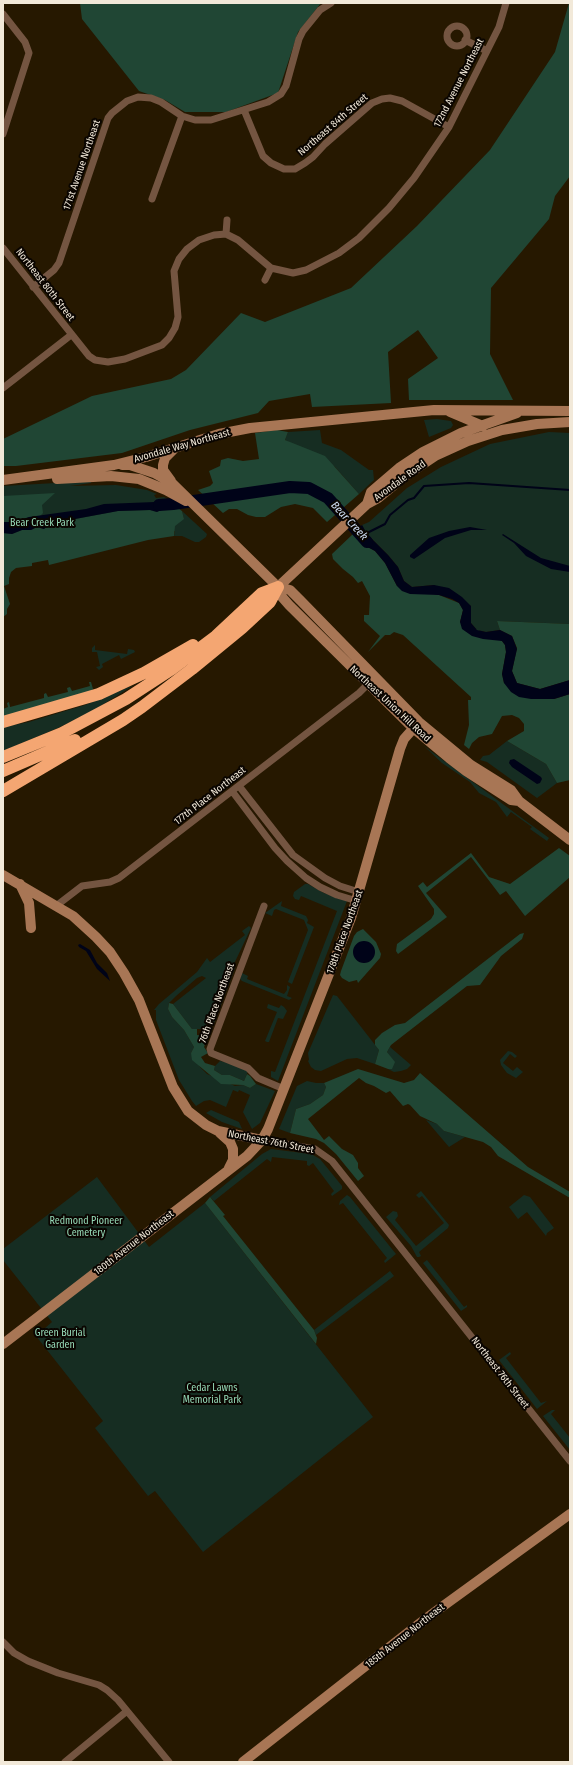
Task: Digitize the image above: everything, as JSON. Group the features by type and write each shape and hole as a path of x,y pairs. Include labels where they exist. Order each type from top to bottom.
{"highway":[{"path":"3,757 62,733 126,699 172,669 216,636 262,593 278,587"},
{"path":"3,791 123,720 192,669 238,632 270,602 278,587"},
{"path":"3,722 73,703 121,685 169,660 236,617"},
{"path":"3,771 99,728 160,692"}],"street":[{"name":"171st Avenue Northeast","path":"34,287 54,270 58,263 108,118 112,112 127,101 138,98 151,98 161,102 182,116 195,120 211,120 268,102 281,94 286,86 299,39 303,31 320,10 331,3"},
{"name":"172nd Avenue Northeast","path":"226,234 238,240 271,268 293,273 306,270 339,253 359,238 389,208 414,178 449,127 499,27 506,3"},
{"path":"3,14 25,42 29,53 3,134"},
{"path":"465,40 487,51"},
{"name":"Northeast 84th Street","path":"244,110 263,156 271,163 284,169 296,172 313,157 324,144 372,103 382,99 390,98 402,101 449,127"},
{"path":"152,199 182,116"},
{"path":"226,234 227,220"},
{"name":"Northeast 80th Street","path":"3,248 89,356 95,360 108,362 125,359 162,345 169,338 175,328 178,317 174,271 179,259 187,249 199,240 214,234 226,234"},
{"path":"265,280 271,268"},
{"path":"3,388 71,335"},
{"name":"Avondale Way Northeast","path":"4,480 28,475 114,465 146,457 219,434 250,428 434,410 487,409 570,411"},
{"name":"Avondale Way Northeast","path":"434,410 458,415 481,425 502,430"},
{"name":"Avondale Road","path":"367,504 371,492 399,468 435,445 481,425 523,411"},
{"path":"458,415 464,422 461,433"},
{"name":"Avondale Road","path":"278,587 367,504 378,498 405,476 435,456 468,441 502,430 537,424 570,422"},
{"path":"172,483 163,470 163,462 166,456 178,447"},
{"name":"Northeast Union Hill Road","path":"114,465 130,465 154,473 172,483 278,587 282,597 289,605 368,684 416,725"},
{"path":"4,480 111,476 139,478 159,486 198,508"},
{"name":"Northeast Union Hill Road","path":"278,587 290,590 416,725 449,758 511,800 518,800 570,840"},
{"name":"177th Place Northeast","path":"56,906 82,886 110,882 119,878 359,694 368,684"},
{"name":"178th Place Northeast","path":"262,1140 284,1089 358,896 400,749 404,739 416,725"},
{"path":"239,786 293,855 325,878 358,896"},
{"path":"232,791 275,848 306,878 337,895 358,896"},
{"name":"Northeast 76th Street","path":"3,875 56,906 86,927 115,959 139,1000 177,1096 194,1117 218,1131 241,1137 315,1149 332,1161 570,1461"},
{"path":"20,884 29,903 31,928"},
{"name":"76th Place Northeast","path":"264,906 234,982 210,1049 211,1052 248,1068 258,1078 284,1089"},
{"path":"218,1131 230,1142 234,1149 233,1160 227,1171"},
{"name":"180th Avenue Northeast","path":"3,1344 247,1156 262,1140"},
{"name":"185th Avenue Northeast","path":"243,1762 428,1617 570,1514"},
{"path":"3,1642 14,1653 28,1662 58,1673 99,1685 118,1700 169,1762"},
{"path":"65,1762 128,1711"}],"green space":[{"path":"80,3 321,3 298,32 278,93 226,112 185,112 165,100 139,91 82,19"},
{"path":"569,3 570,176 555,196 549,219 491,288 490,354 513,400 409,400 408,379 438,358 418,330 388,352 391,403 312,407 310,394 269,401 258,413 190,430 122,453 16,466 3,466 3,439 92,396 171,379 186,370 241,313 265,322 351,288 417,226 490,150 555,52"},
{"path":"437,419 451,421 453,425 451,428 429,437 424,420"},
{"path":"277,430 288,432 285,440 325,456 359,494 327,522 313,508 295,504 281,507 265,517 248,515 237,509 229,509 223,513 198,490 210,486 213,483 209,471 220,466 221,460 228,458 243,461 259,459 255,433"},
{"path":"320,430 322,443 341,450 369,470 373,470 374,480 359,494 335,467 285,440 288,432"},
{"path":"549,432 570,433 570,624 497,621 500,630 486,632 477,630 471,623 471,606 434,585 412,587 404,581 398,567 367,534 362,525 369,522 407,488 441,467 490,444"},
{"name":"Bear Creek Park","path":"91,481 91,483 70,486 116,485 147,490 157,494 154,495 156,498 164,497 172,502 162,502 184,519 182,511 207,534 206,537 199,542 195,542 182,536 174,536 175,531 17,565 3,574 3,486"},
{"path":"55,493 42,505 43,513 39,517 29,517 15,522 3,522 3,496"},
{"path":"178,508 182,511 184,519 175,526 174,536 148,540 49,565 48,560 32,563 32,566 16,568 11,572 9,584 4,586 10,604 7,609 7,614 3,617 3,533 12,534 22,530 31,530 37,527 44,529 50,523 61,522 69,524 75,519 118,511 150,510 157,512 163,509"},
{"path":"353,534 362,544 375,551 385,563 397,586 439,595 459,603 463,610 460,622 502,641 505,645 506,652 502,674 504,683 554,699 570,694 570,780 557,783 546,764 507,741 524,731 524,724 519,718 512,715 502,716 492,734 479,737 472,743 469,749 464,745 469,725 468,700 471,700 471,697 403,635 394,632 390,635 385,635 368,652 380,636 364,621 364,615 369,615 370,596 362,581 358,583 333,559 332,554"},
{"path":"497,621 570,624 570,680 540,689 517,683 512,671 517,648 512,636 500,630"},
{"path":"95,645 95,650 127,654 128,649 134,650 135,652 121,659 119,655 102,664 103,667 99,670 96,667 100,666 97,652 92,652 92,648"},
{"path":"89,682 91,682 93,689 90,692 3,718 3,709 8,707 7,703 9,702 10,707 44,698 44,694 46,693 48,697 68,692 67,688 70,687 72,691 90,686"},
{"path":"134,685 91,712 58,728 3,751 3,727 29,722 85,705"},
{"path":"507,741 546,764 557,783 537,798 487,762 480,760 483,756 489,755"},
{"path":"424,746 549,838 547,841 530,829 532,827 511,812 507,817 496,802 479,793 470,782 442,763"},
{"path":"559,848 570,856 570,877 525,916 506,891 500,895 471,857 426,893 447,917 398,954 396,951 397,944 431,919 434,914 434,909 418,886 423,882 427,887 471,853 489,877 510,884"},
{"path":"305,884 308,884 324,893 347,901 278,1081 271,1077 271,1071 275,1072 337,911 301,896 299,900 295,899 293,896 294,892"},
{"path":"282,901 281,906 306,916 308,920 307,923 314,927 292,984 288,982 308,930 304,920 276,909 274,910 272,916 265,913"},
{"path":"249,926 251,928 233,966 235,968 213,1026 207,1023 205,1029 192,1029 173,1004 206,978 202,976 197,978 176,996 169,1003 168,1009 172,1017 184,1030 194,1047 191,1053 200,1067 207,1074 235,1086 243,1085 250,1088 256,1084 275,1091 260,1123 252,1129 243,1112 250,1095 239,1090 238,1092 233,1090 226,1107 210,1100 204,1101 196,1106 179,1080 156,1020 156,1010 154,1010 197,972 207,958 210,962 245,935 242,931"},
{"path":"363,929 376,942 381,954 380,958 358,983 357,980 349,982 342,978 340,975 341,971 354,936 357,932"},
{"path":"524,933 522,939 501,956 480,985 467,986 391,1045 387,1052 395,1062 392,1069 375,1064 379,1050 375,1045 375,1040 382,1033 395,1025 405,1023 520,934"},
{"path":"242,973 248,976 247,979 284,994 287,990 287,985 290,987 287,996 292,998 289,1000 242,981 240,979"},
{"path":"333,995 337,996 379,1050 375,1064 357,1058 347,1059 321,1071 315,1070 311,1067 308,1061 308,1053"},
{"path":"169,1003 173,1004 192,1029 197,1029 197,1035 209,1035 204,1047 208,1053 201,1057 205,1063 215,1066 214,1070 222,1075 230,1075 244,1081 247,1074 256,1084 250,1088 243,1085 221,1084 192,1060 191,1053 194,1047 184,1030 172,1017 168,1009"},
{"path":"268,1004 279,1008 281,1005 287,1011 283,1019 278,1018 269,1042 267,1042 265,1041 277,1012 267,1008"},
{"path":"390,1047 411,1065 407,1069 394,1072 388,1069 392,1069 391,1058 387,1052"},
{"path":"508,1051 517,1056 515,1058 510,1054 503,1063 513,1071 517,1067 523,1072 516,1078 507,1073 501,1065 500,1060"},
{"path":"220,1061 248,1071 244,1081 230,1075 222,1075 214,1070 215,1066"},
{"path":"358,1069 404,1083 414,1080 420,1073 528,1167 570,1192 570,1198 498,1156 491,1147 483,1142 444,1131 437,1124 420,1116 410,1105 408,1104 403,1106 390,1091 386,1093 359,1078 308,1119 324,1140 329,1136 342,1149 353,1155 358,1163 358,1168 364,1176 358,1181 336,1154 324,1143 316,1139 290,1133 296,1109 310,1104 323,1095 326,1087 324,1083"},
{"path":"307,1081 324,1083 326,1087 323,1095 310,1104 296,1109 290,1133 279,1129 297,1086"},
{"path":"211,1110 239,1122 242,1129 222,1122 206,1113"},
{"path":"426,1120 437,1124 444,1131 465,1137 449,1147"},
{"path":"271,1149 313,1155 320,1159 342,1186 342,1189 332,1196 331,1194 334,1191 313,1163 309,1166 307,1165 307,1161 272,1157 271,1162 267,1159 214,1201 210,1197 262,1154"},
{"name":"Cedar Lawns Memorial Park","path":"97,1177 149,1247 205,1203 373,1417 203,1552 155,1491 148,1496 95,1428 103,1421 36,1336 52,1322 3,1260 3,1249"},
{"path":"421,1191 449,1225 448,1228 419,1252 421,1256 417,1257 411,1246 386,1217 393,1211 397,1212 398,1216 395,1220 416,1246 444,1223 422,1196 419,1198 416,1195"},
{"path":"347,1195 396,1254 385,1263 384,1261 387,1258 343,1203 339,1205 340,1201"},
{"path":"524,1195 530,1197 554,1228 547,1233 546,1236 527,1212 518,1219 509,1207"},
{"path":"210,1197 225,1215 223,1216 314,1330 317,1338 316,1344 205,1203"},
{"path":"427,1260 464,1307 467,1305 467,1307 461,1311 423,1263"},
{"path":"390,1271 394,1276 316,1335 314,1330"},
{"path":"510,1352 511,1354 506,1358 541,1403 547,1401 537,1409 499,1360"},
{"path":"552,1410 555,1410 551,1414 570,1438 570,1450 543,1416"}],"water":[{"path":"172,502 178,508 163,509 157,512 150,510 118,511 75,519 69,524 61,522 50,523 44,529 37,527 31,530 22,530 12,534 3,533 3,522 15,522 29,517 86,509 104,504"},
{"path":"362,525 367,534 398,567 404,581 412,587 434,585 449,588 462,597 471,606 471,623 477,630 486,632 500,630 512,636 517,649 512,671 517,683 540,689 570,680 570,694 554,699 531,699 519,697 511,692 504,683 502,674 506,652 505,645 502,641 472,636 462,629 460,622 463,610 459,603 452,599 439,595 410,594 402,591 397,586 385,563 375,551 362,544 353,534"},
{"path":"470,527 487,530 471,530 445,538 414,559 410,557 410,555 429,538 449,531"},
{"path":"503,534 541,558 570,566 570,572 551,569 526,556 514,543 502,535"},
{"path":"514,759 541,777 542,779 540,783 537,784 512,767 509,763 510,760"},
{"path":"364,941 372,944 375,952 372,960 364,963 356,960 353,952 356,944"},
{"path":"80,944 90,950 97,963 107,973 110,981 97,969 86,951 79,947 78,945"}],"waterway":[{"path":"365,534 385,524 390,515 408,500 414,498 424,486 469,483 570,490"},
{"name":"Bear Creek","path":"159,505 290,487 309,488 328,498 367,542"}],"park label":[{"name":"Redmond Pioneer Cemetery","path":"86,1226"},
{"name":"Green Burial Garden","path":"60,1338"}]}
